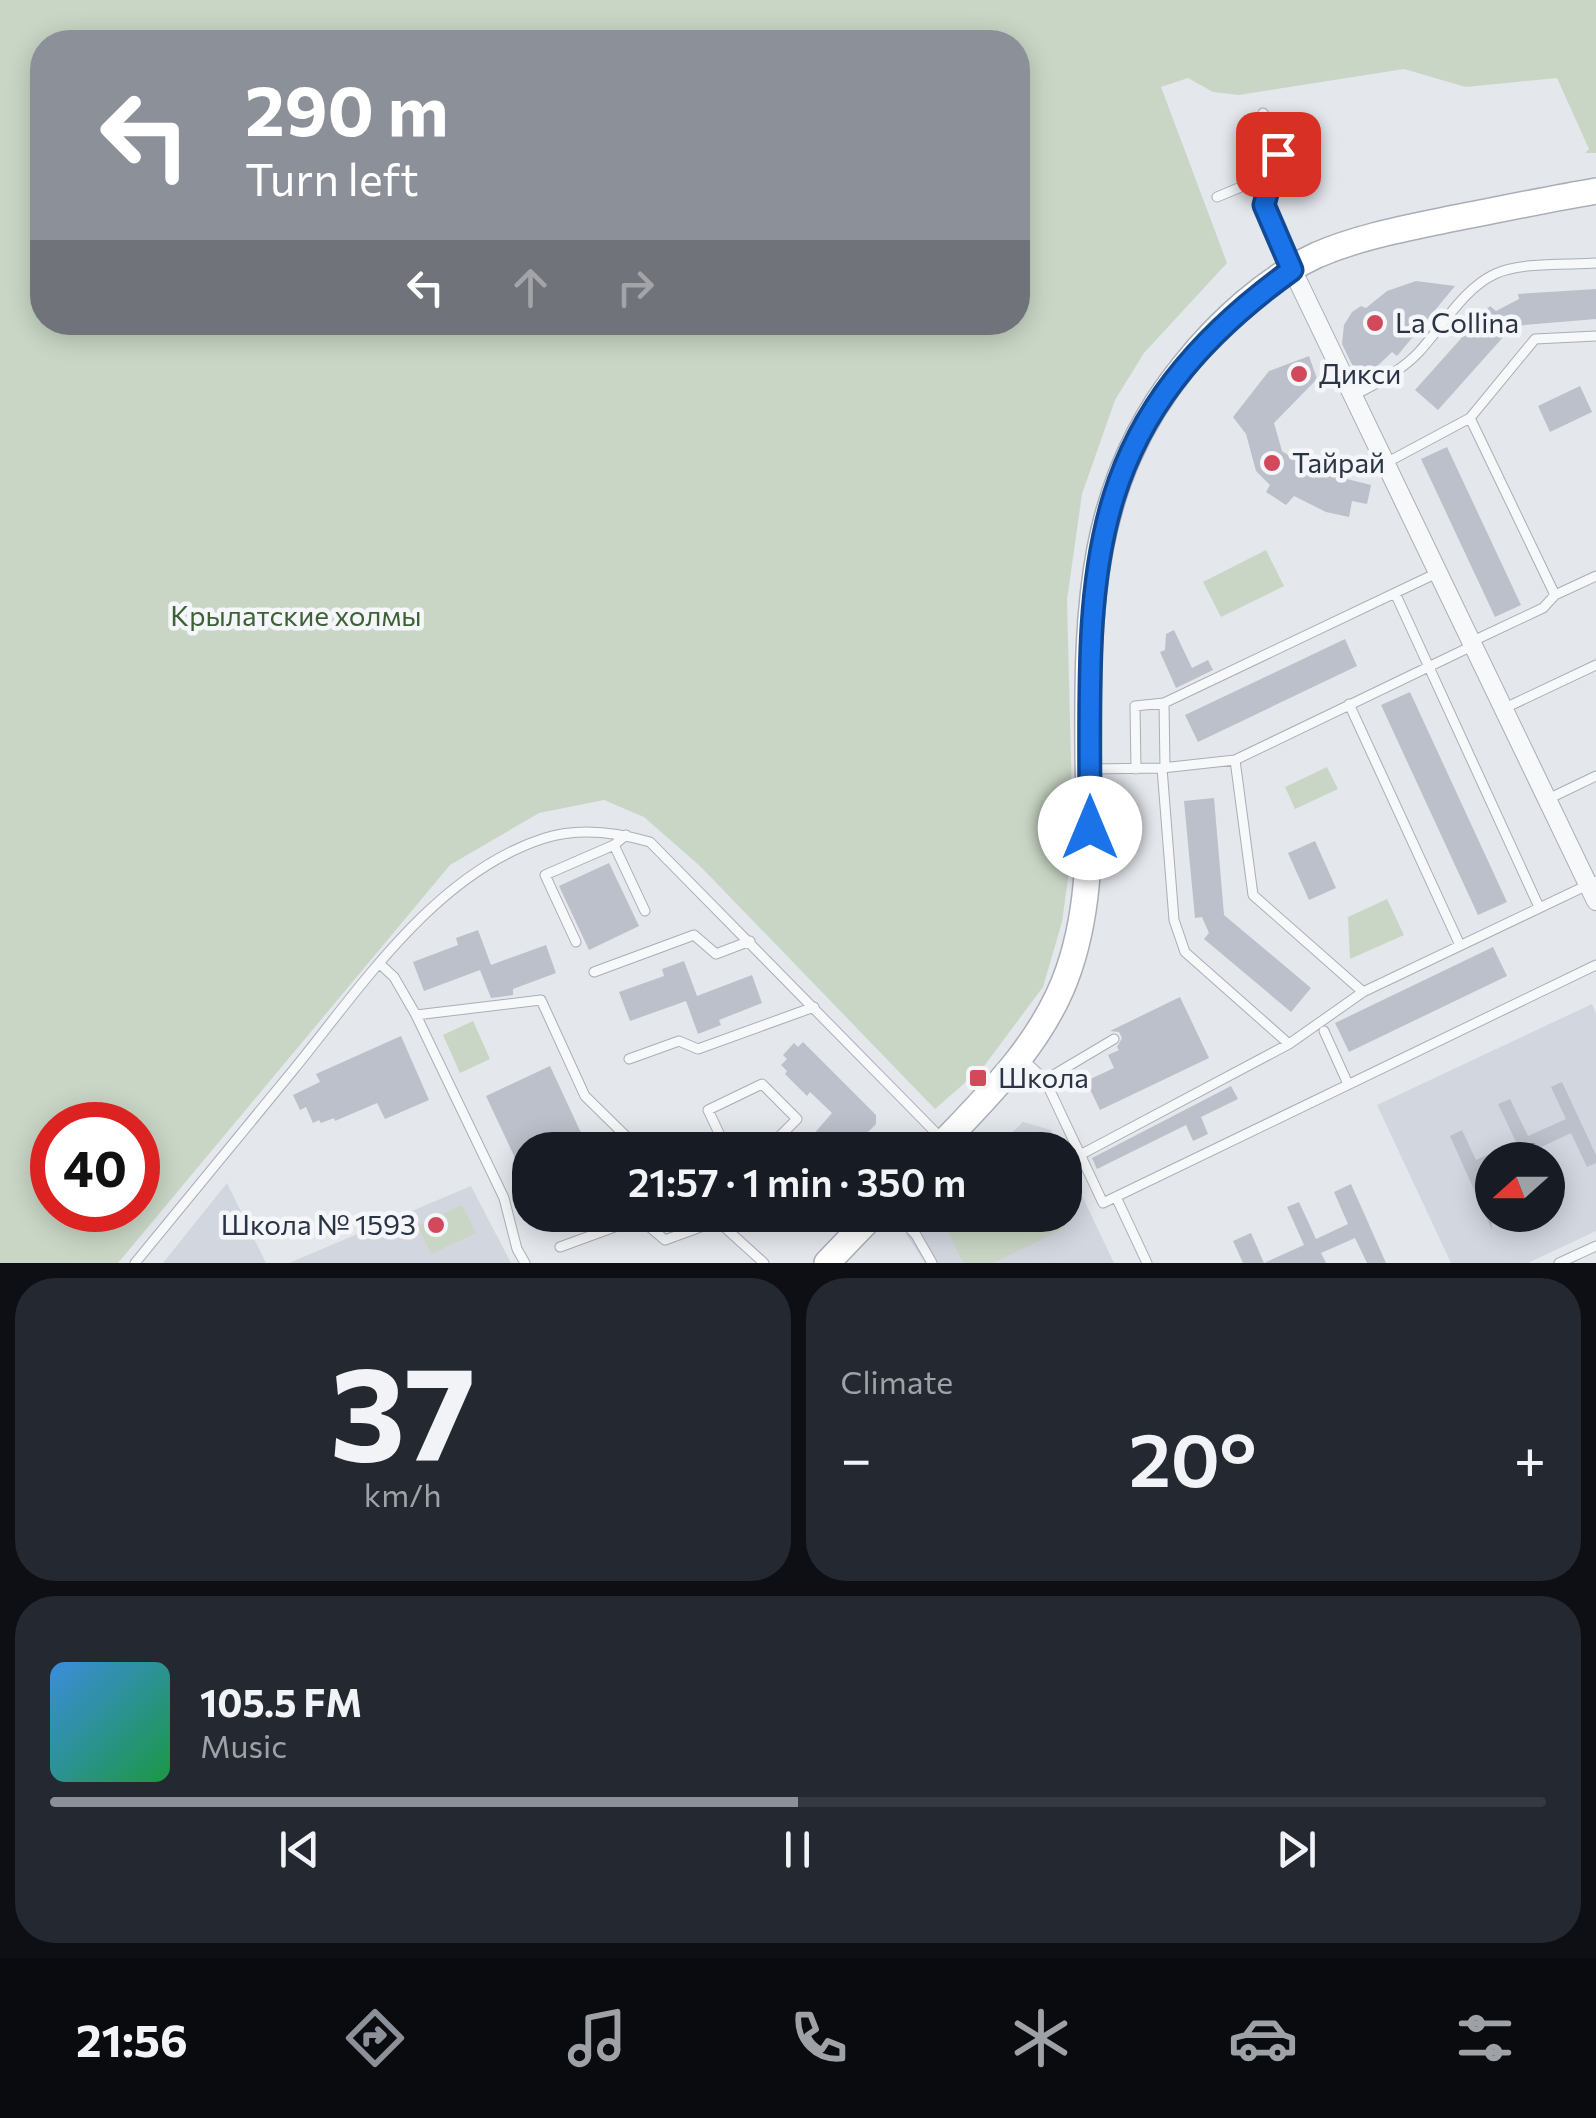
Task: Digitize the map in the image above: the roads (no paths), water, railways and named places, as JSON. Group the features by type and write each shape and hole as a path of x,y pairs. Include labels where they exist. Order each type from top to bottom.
{"street":[{"path":"952,1132 1020,1056 1048,1016 1068,971 1088,860 1090,626 1100,540 1116,483 1144,428 1185,364 1224,323 1314,256 1365,238 1596,190"},
{"path":"1292,270 1502,710 1593,889"},
{"path":"828,1263 857,1232"}],"lane":[{"path":"1263,113 1278,154 1264,205 1292,270"},
{"path":"1217,196 1272,174"},
{"path":"1352,396 1416,355 1480,283 1494,274 1508,269 1596,262"},
{"path":"1384,464 1470,418 1535,339 1596,336"},
{"path":"1470,418 1555,594"},
{"path":"1136,769 1134,706 1164,703 1437,573"},
{"path":"1089,769 1164,768 1235,760 1543,608 1555,594 1596,576"},
{"path":"1395,593 1539,906"},
{"path":"1502,710 1596,664"},
{"path":"1164,703 1174,920 1186,952 1289,1044"},
{"path":"1349,704 1459,943"},
{"path":"1235,760 1253,896 1363,992"},
{"path":"1546,800 1596,776"},
{"path":"135,1263 380,964 442,896 514,852 563,834 626,835 659,849 814,1007 928,1132"},
{"path":"576,942 545,875 626,835"},
{"path":"614,844 645,911"},
{"path":"1082,1153 1289,1044 1363,992 1539,906 1593,889"},
{"path":"594,972 694,935 716,954 750,941"},
{"path":"380,964 394,978 416,1015 504,1198 517,1249 525,1263"},
{"path":"1082,1158 1103,1203 1596,965"},
{"path":"416,1015 540,1000 585,1096 622,1132"},
{"path":"630,1059 679,1041 698,1050 814,1007"},
{"path":"1324,1031 1348,1084"},
{"path":"1045,1080 1114,1039"},
{"path":"1020,1056 1045,1080 1070,1132"},
{"path":"718,1132 708,1110 762,1084 797,1118 783,1132"},
{"path":"1116,1197 1147,1263"},
{"path":"560,1248 602,1232"},
{"path":"656,1232 665,1240 683,1232"},
{"path":"730,1232 764,1263"},
{"path":"913,1232 932,1263"},
{"path":"1559,1263 1596,1246"}],"place":[{"name":"La Collina","path":"1375,323"},
{"name":"Дикси","path":"1299,374"},
{"name":"Тайрай","path":"1272,463"},
{"name":"Школа","path":"978,1078"},
{"name":"Школа № 1593","path":"436,1225"}],"park label":[{"name":"Крылатские холмы","path":"296,616"}]}
